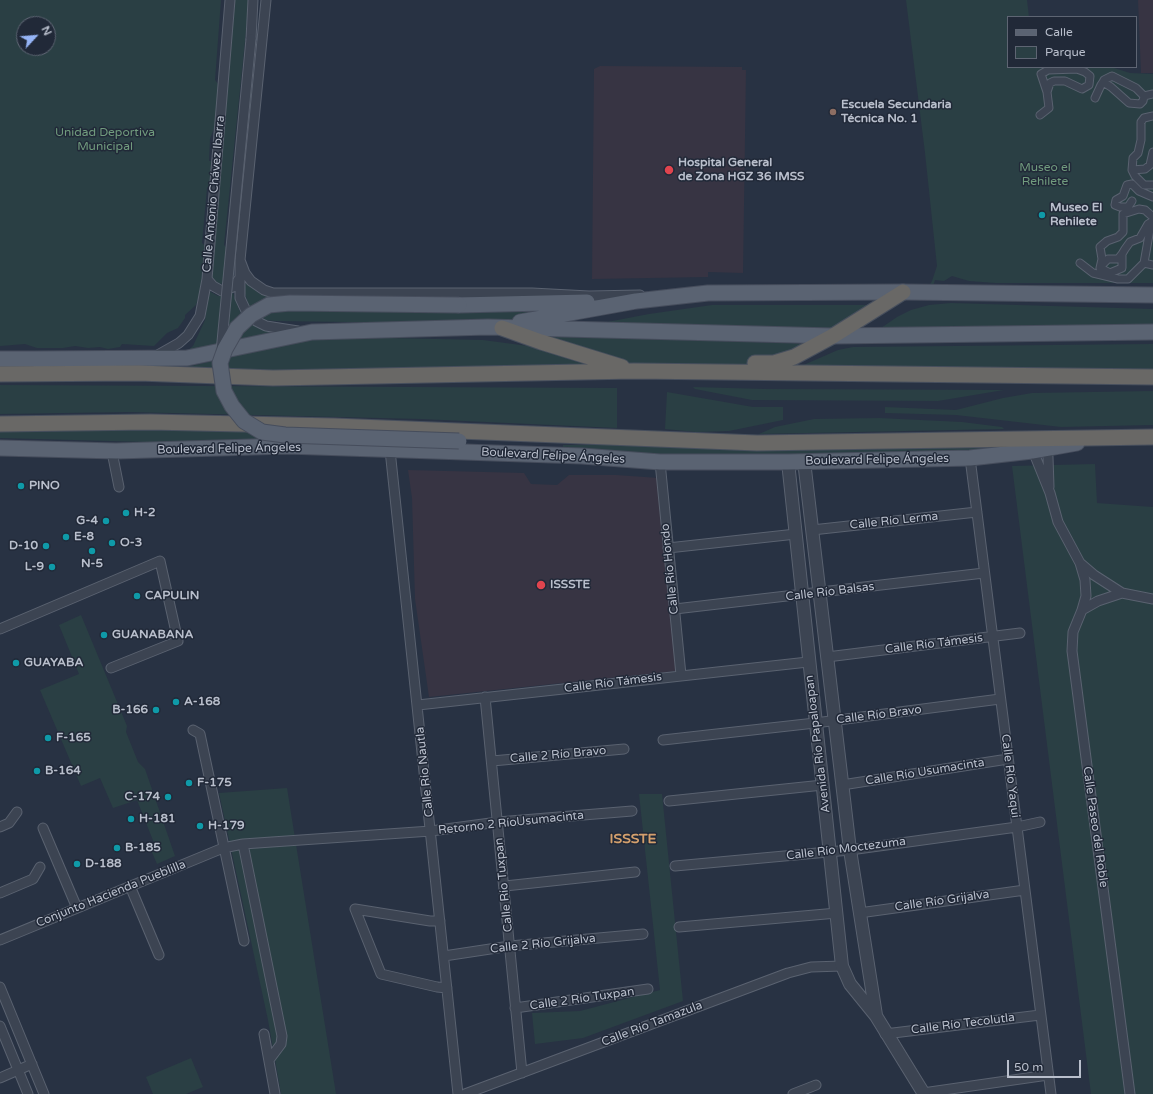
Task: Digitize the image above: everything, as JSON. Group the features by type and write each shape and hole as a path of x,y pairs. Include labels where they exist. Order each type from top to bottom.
{"highway":[{"path":"683,372 718,365 774,363 794,358 833,336 903,292"},
{"path":"495,328 634,371"},
{"path":"0,374 139,373 273,378 634,371 1153,377"},
{"name":"Boulevard Felipe Ángeles","path":"0,424 150,422 509,432 756,443 1038,444 1104,438 1153,437"}],"main road":[{"path":"495,328 636,301 708,293 903,292 1153,294"},
{"path":"582,456 459,441 285,435 262,432 244,420 232,406 224,391 220,363 225,349 237,328 251,315 269,305 290,303 459,305 636,301"},
{"path":"0,359 187,358 312,332 495,328 833,336 1153,332"},
{"path":"34,360 79,373"},
{"path":"475,443 481,437 500,436 509,432"},
{"name":"Boulevard Felipe Ángeles","path":"0,448 116,451 287,446 582,456 660,462 788,462 970,458 1038,444"}],"street":[{"name":"Calle Antonio Chávez Ibarra","path":"146,359 160,354 188,335 200,316 207,279 230,0"},
{"path":"220,363 221,331 253,0"},
{"path":"266,0 240,260 240,298 247,314 266,326 312,332"},
{"path":"1040,115 1049,108 1044,90 1041,74 1052,69 1077,69 1090,76 1089,84 1082,89 1065,81 1054,81 1044,90"},
{"path":"1089,84 1097,95 1103,82 1108,77 1112,76 1131,85 1144,96"},
{"path":"1103,82 1111,87 1125,101 1140,104 1144,96"},
{"path":"1144,96 1153,94"},
{"path":"1153,116 1144,118 1141,122 1141,140 1138,153 1134,158 1132,170 1134,176 1144,185 1153,185"},
{"path":"1132,170 1145,169 1150,165 1153,152"},
{"path":"1132,201 1128,207 1120,207 1115,205 1116,200 1123,196 1127,185 1132,184 1139,192 1153,197"},
{"path":"1100,268 1102,259 1100,247 1107,241 1118,238 1123,232 1123,214 1145,210 1153,217"},
{"path":"1100,268 1108,259 1118,259 1130,242 1140,238 1148,224 1153,222"},
{"path":"1080,263 1093,273 1118,279 1128,279 1144,263 1151,248 1153,222"},
{"path":"1100,268 1110,273 1122,268 1122,254"},
{"path":"240,260 245,273 251,281 264,290 273,293 532,293 589,296 708,293"},
{"path":"1144,263 1153,265"},
{"path":"207,279 212,286 222,290 233,287 239,279"},
{"path":"1038,444 1058,522 1080,563 1094,575 1122,593 1153,599"},
{"path":"1038,444 1050,493"},
{"name":"Calle Río Nautla","path":"390,450 458,1094"},
{"path":"116,451 112,452 119,487"},
{"name":"Calle Río Yaqui","path":"970,458 1050,1094"},
{"name":"Avenida Río Papaloapan","path":"804,461 850,850 876,1016"},
{"name":"Calle Río Hondo","path":"660,462 681,675"},
{"name":"Avenida Río Papaloapan","path":"788,462 803,595 808,662 842,966 850,984 876,1016 885,1034 923,1093"},
{"name":"Calle Río Lerma","path":"812,530 977,512"},
{"path":"668,548 796,534"},
{"path":"0,629 160,561 178,641 111,668"},
{"name":"Calle Paseo del Roble","path":"1080,563 1085,580 1086,596 1073,632 1072,651 1130,1094"},
{"name":"Calle Río Balsas","path":"675,609 984,573"},
{"path":"1082,610 1098,601 1122,593"},
{"name":"Calle Río Támesis","path":"827,657 1020,633"},
{"name":"Calle Río Támesis","path":"418,705 808,662"},
{"name":"Calle Río Tuxpan","path":"486,697 522,1073"},
{"name":"Calle Río Bravo","path":"662,740 815,723 1000,699"},
{"path":"193,730 200,734 223,848 244,941"},
{"name":"Calle 2 Río Bravo","path":"492,761 624,749"},
{"name":"Calle Río Usumacinta","path":"842,785 1008,759"},
{"path":"669,801 823,786"},
{"name":"Retorno 2 RíoUsumacinta","path":"223,848 243,844 431,831 498,822 632,811"},
{"path":"0,827 9,823 17,812"},
{"name":"Calle Río Moctezuma","path":"675,866 850,850 1017,827 1040,822"},
{"path":"43,828 77,908"},
{"path":"243,844 282,1036 282,1044 269,1060"},
{"name":"Conjunto Hacienda Pueblilla","path":"0,940 223,848"},
{"path":"0,893 33,879 40,867"},
{"path":"505,886 635,872"},
{"path":"130,886 159,955"},
{"name":"Calle Río Grijalva","path":"859,913 1025,890"},
{"path":"440,921 430,921 355,909 380,974 447,988"},
{"path":"679,927 837,913"},
{"name":"Calle 2 Río Grijalva","path":"444,956 510,946 643,934"},
{"name":"Calle Río Tamazula","path":"465,1094 788,973 811,967 842,966"},
{"path":"0,987 4,1009 32,1064 44,1094"},
{"name":"Calle 2 Río Tuxpan","path":"515,1008 648,989"},
{"name":"Calle Río Tecolutla","path":"885,1034 1040,1015"},
{"path":"0,1026 28,1094"},
{"path":"264,1034 275,1094"},
{"path":"0,1078 32,1064"},
{"path":"923,1093 1048,1075"},
{"path":"793,1094 816,1085"}],"shaded area":[{"path":"1138,0 1153,0 1153,73 1141,73"},
{"name":"Hospital General de Zona HGZ 36 IMSS","path":"600,66 742,67 742,70 746,70 743,273 708,272 708,277 592,279 594,69"},
{"name":"ISSSTE","path":"408,470 524,473 531,484 557,485 569,475 616,475 659,478 676,671 429,697 415,599 412,498"}],"green space":[{"name":"Unidad Deportiva Municipal","path":"0,0 221,0 215,80 219,85 217,120 210,139 209,161 212,161 214,181 207,188 202,243 205,246 206,258 203,264 204,279 196,305 185,315 185,318 178,328 167,333 154,346 122,344 120,347 108,349 100,347 88,348 75,346 63,348 37,348 25,344 0,346"},
{"path":"235,0 248,0 248,12 224,245 232,253 226,283 219,284 211,277 211,271"},
{"name":"Museo el Rehilete","path":"906,0 1027,0 1029,16 1007,16 1007,68 1114,68 1130,73 1153,74 1153,283 995,283 969,281 952,276 944,281 935,280 932,290 907,301 926,291 932,281 937,266"},
{"path":"246,283 260,294 270,297 574,311 493,324 275,321 266,320 250,309 244,291"},
{"path":"209,291 218,296 233,293 242,317 257,327 274,333 185,353 193,346 205,320"},
{"path":"951,303 1153,309 1153,328 1005,330 881,328 897,317 911,310 929,305"},
{"path":"712,305 877,305 853,327 797,331 576,328 649,314"},
{"path":"539,336 818,344 771,364 666,367 631,365"},
{"path":"390,338 483,340 528,346 604,370 187,372 187,367 305,339"},
{"path":"1153,344 1153,376 792,370 838,350 853,347"},
{"path":"0,385 617,388 617,428 421,419 129,412 0,414"},
{"path":"693,387 765,389 1004,390 938,401 752,400 695,389"},
{"path":"1153,391 1153,425 1061,427 956,415 885,413 885,407 956,410 1003,398 1032,393"},
{"path":"667,392 753,407 783,407 783,420 729,431 696,432 665,429"},
{"path":"879,418 962,422 1002,427 1004,429 759,434 775,427 814,419"},
{"path":"168,428 282,433 255,445 0,438 0,429"},
{"path":"1027,444 969,455 712,460 563,449 563,445"},
{"path":"1095,464 1097,503 1153,507 1153,1094 1091,1094 1012,466"},
{"path":"81,615 127,726 126,732 138,762 145,769 175,856 157,864 151,850 156,848 137,800 113,808 100,778 81,786 40,690 79,674 59,625"},
{"path":"287,788 336,1094 281,1094 268,1020 219,793"},
{"path":"639,794 662,794 683,1001 583,1038 535,1044 532,1013 580,1011 660,990"},
{"path":"191,1058 203,1087 186,1094 153,1094 146,1077"}],"place":[{"name":"Escuela Secundaria Técnica No. 1","path":"833,112"},
{"name":"Hospital General de Zona HGZ 36 IMSS","path":"669,170"},
{"name":"Museo El Rehilete","path":"1042,215"},
{"name":"PINO","path":"21,486"},
{"name":"H-2","path":"126,513"},
{"name":"G-4","path":"106,521"},
{"name":"E-8","path":"66,537"},
{"name":"O-3","path":"112,543"},
{"name":"D-10","path":"46,546"},
{"name":"N-5","path":"92,551"},
{"name":"L-9","path":"52,567"},
{"name":"ISSSTE","path":"541,585"},
{"name":"CAPULIN","path":"137,596"},
{"name":"GUANABANA","path":"104,635"},
{"name":"GUAYABA","path":"16,663"},
{"name":"A-168","path":"176,702"},
{"name":"B-166","path":"156,710"},
{"name":"F-165","path":"48,738"},
{"name":"B-164","path":"37,771"},
{"name":"F-175","path":"189,783"},
{"name":"C-174","path":"168,797"},
{"name":"H-181","path":"131,819"},
{"name":"H-179","path":"200,826"},
{"name":"B-185","path":"117,848"},
{"name":"D-188","path":"77,864"}],"district":[{"name":"ISSSTE","path":"633,839"}]}
